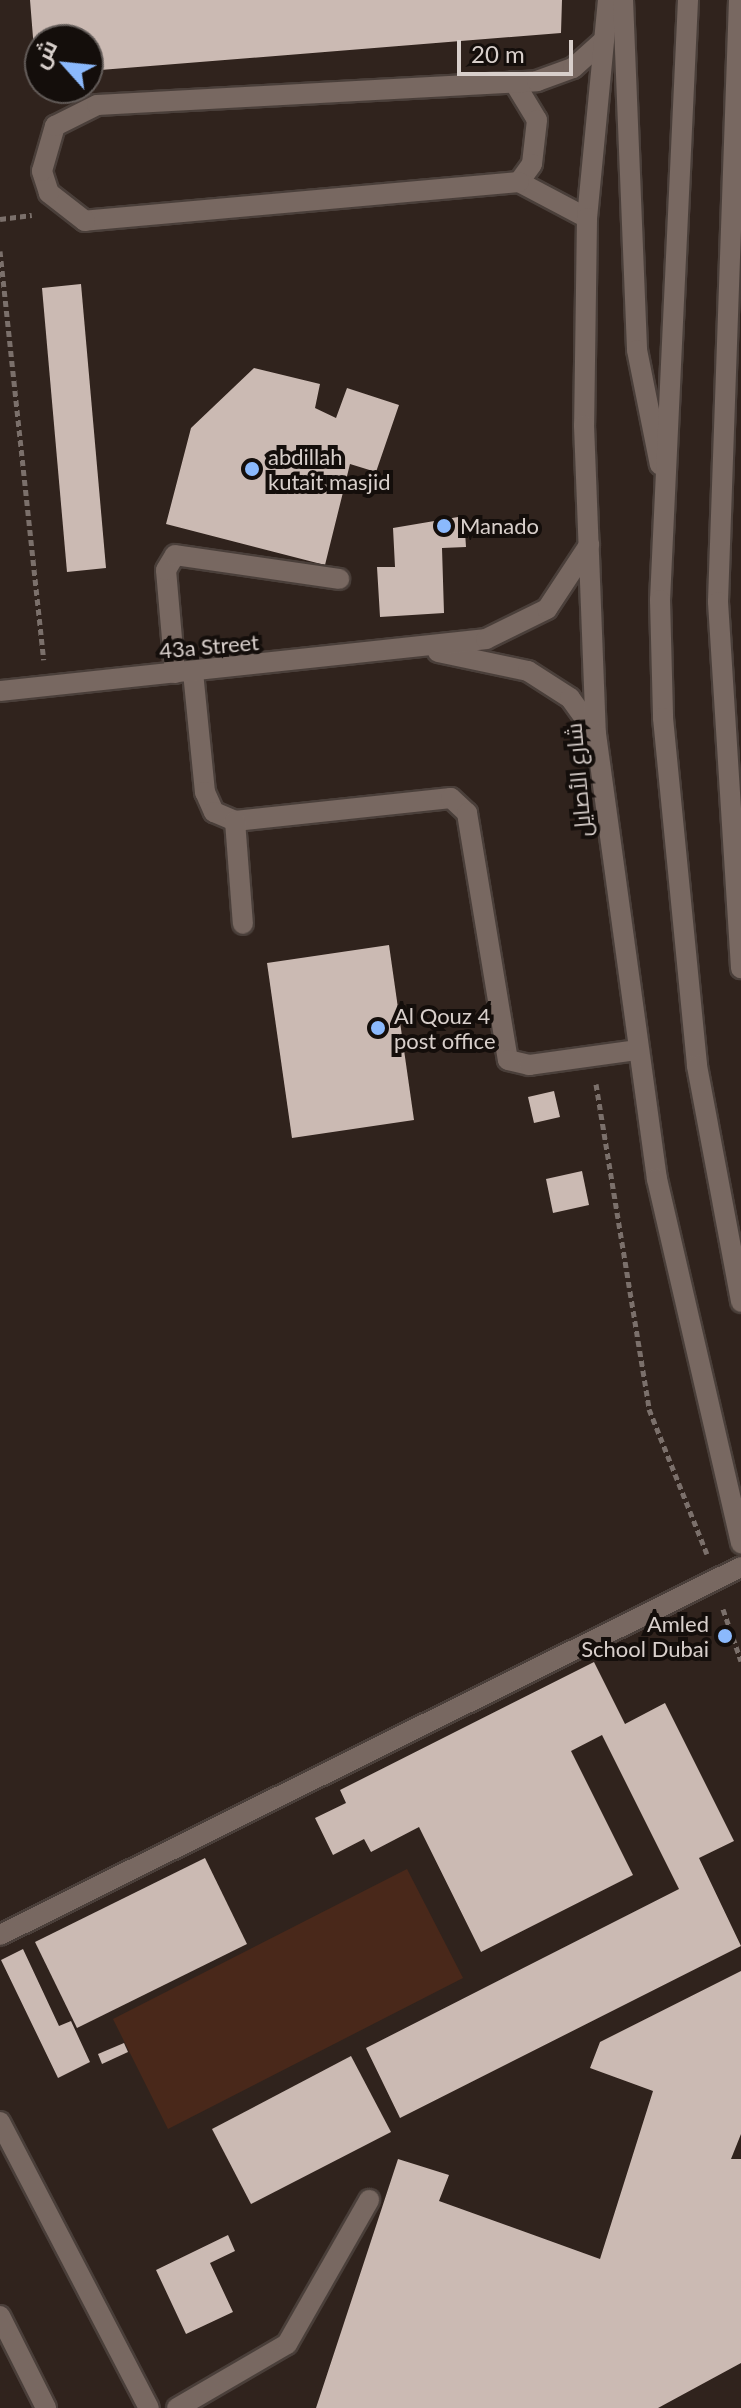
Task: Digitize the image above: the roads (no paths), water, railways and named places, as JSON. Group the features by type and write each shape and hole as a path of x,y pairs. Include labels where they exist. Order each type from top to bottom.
{"main road":[{"name":"شارع الأصايل","path":"608,0 587,218 589,545 596,734 637,1050 687,1327 741,1543"},
{"path":"623,0 637,350 665,481"},
{"path":"688,0 665,481 663,718 697,1066 741,1302"},
{"path":"739,0 720,485 722,719 741,968"},
{"path":"587,218 519,182 109,222 64,211 42,171 55,126 97,105 514,82 573,68 602,42"},
{"path":"514,82 537,120 532,164 519,182"},
{"name":"43a Street","path":"0,691 422,649 529,624 562,591 589,545"},
{"path":"339,579 175,555 166,570 207,803 235,821 440,798 460,804 502,1051 517,1065 637,1050"},
{"name":"43a Street","path":"422,649 528,671 570,698 596,734"},
{"path":"235,821 243,924"},
{"path":"0,1935 741,1567"},
{"path":"0,2122 149,2408"},
{"path":"177,2408 287,2344 369,2200"},
{"path":"0,2316 46,2408"}],"place":[{"name":"abdillah kutait masjid","path":"252,469"},
{"name":"Manado","path":"444,526"},
{"name":"Al Qouz 4 post office","path":"378,1028"},
{"name":"Amled School Dubai","path":"725,1636"}]}
